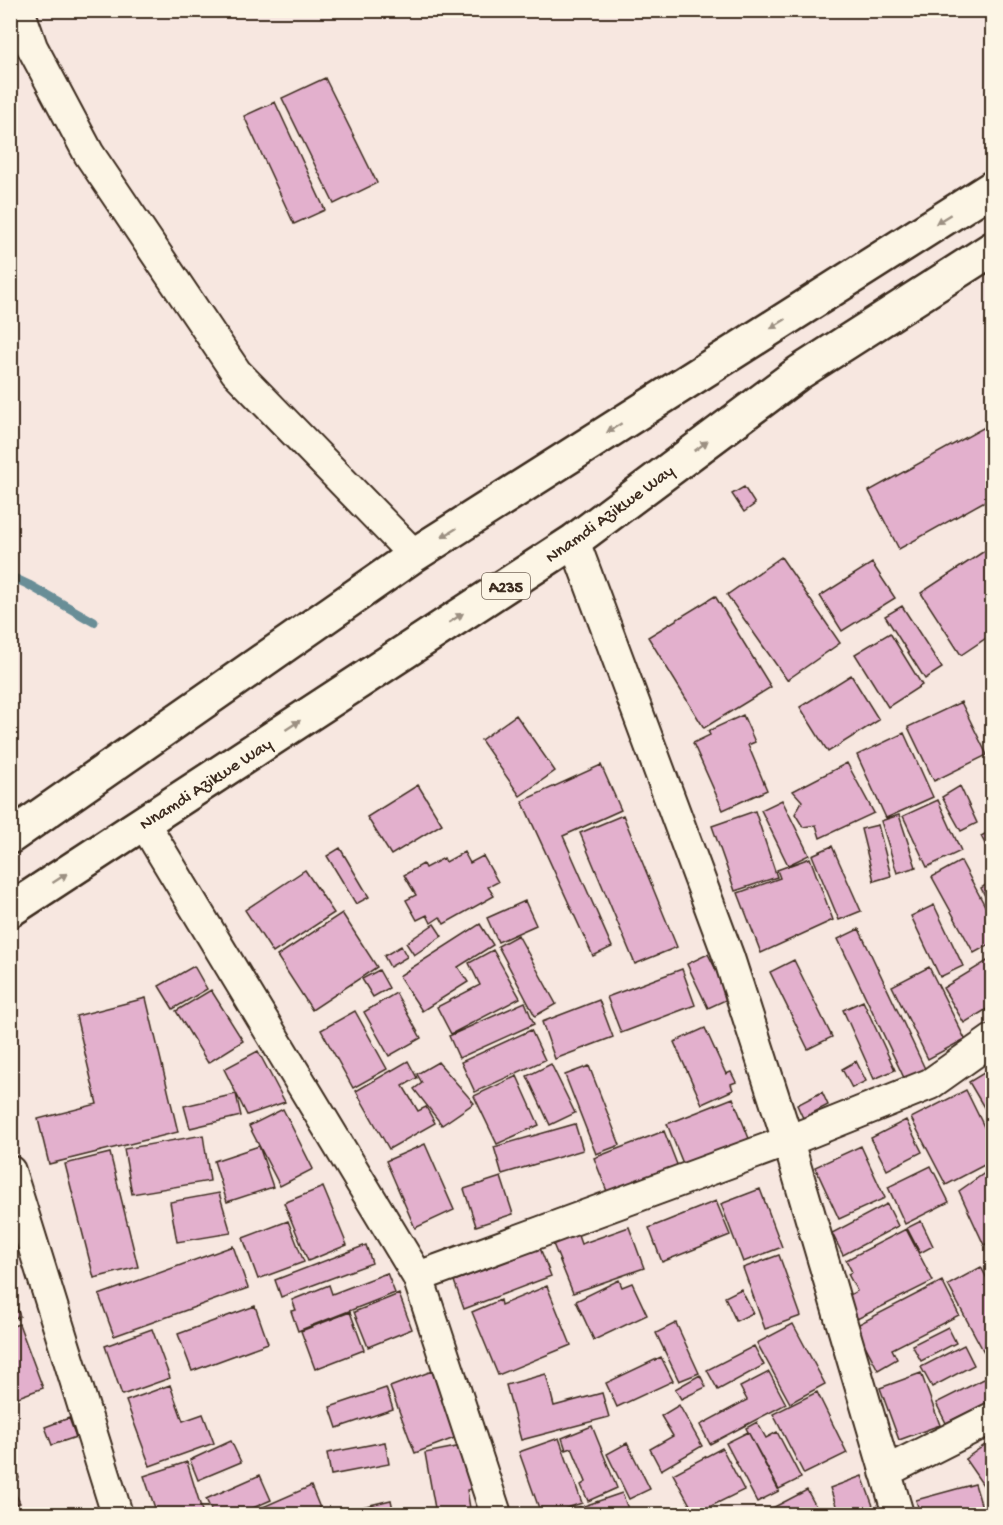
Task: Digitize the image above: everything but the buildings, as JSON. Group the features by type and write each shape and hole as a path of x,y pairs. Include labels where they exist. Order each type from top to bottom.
{"highway":[{"path":"10,837 414,555 993,188"},
{"name":"Nnamdi Azikwe Way","path":"10,910 574,541 800,372 993,249"}],"street":[{"path":"19,10 32,47 89,154 236,372 414,555"},
{"path":"574,541 729,958 788,1141 898,1515"},
{"path":"144,823 418,1277 496,1515"},
{"path":"418,1277 788,1141 930,1084 993,1040"},
{"path":"10,1171 117,1515"},
{"path":"885,1472 993,1418"}],"waterway":[{"path":"10,576 94,622"}]}
